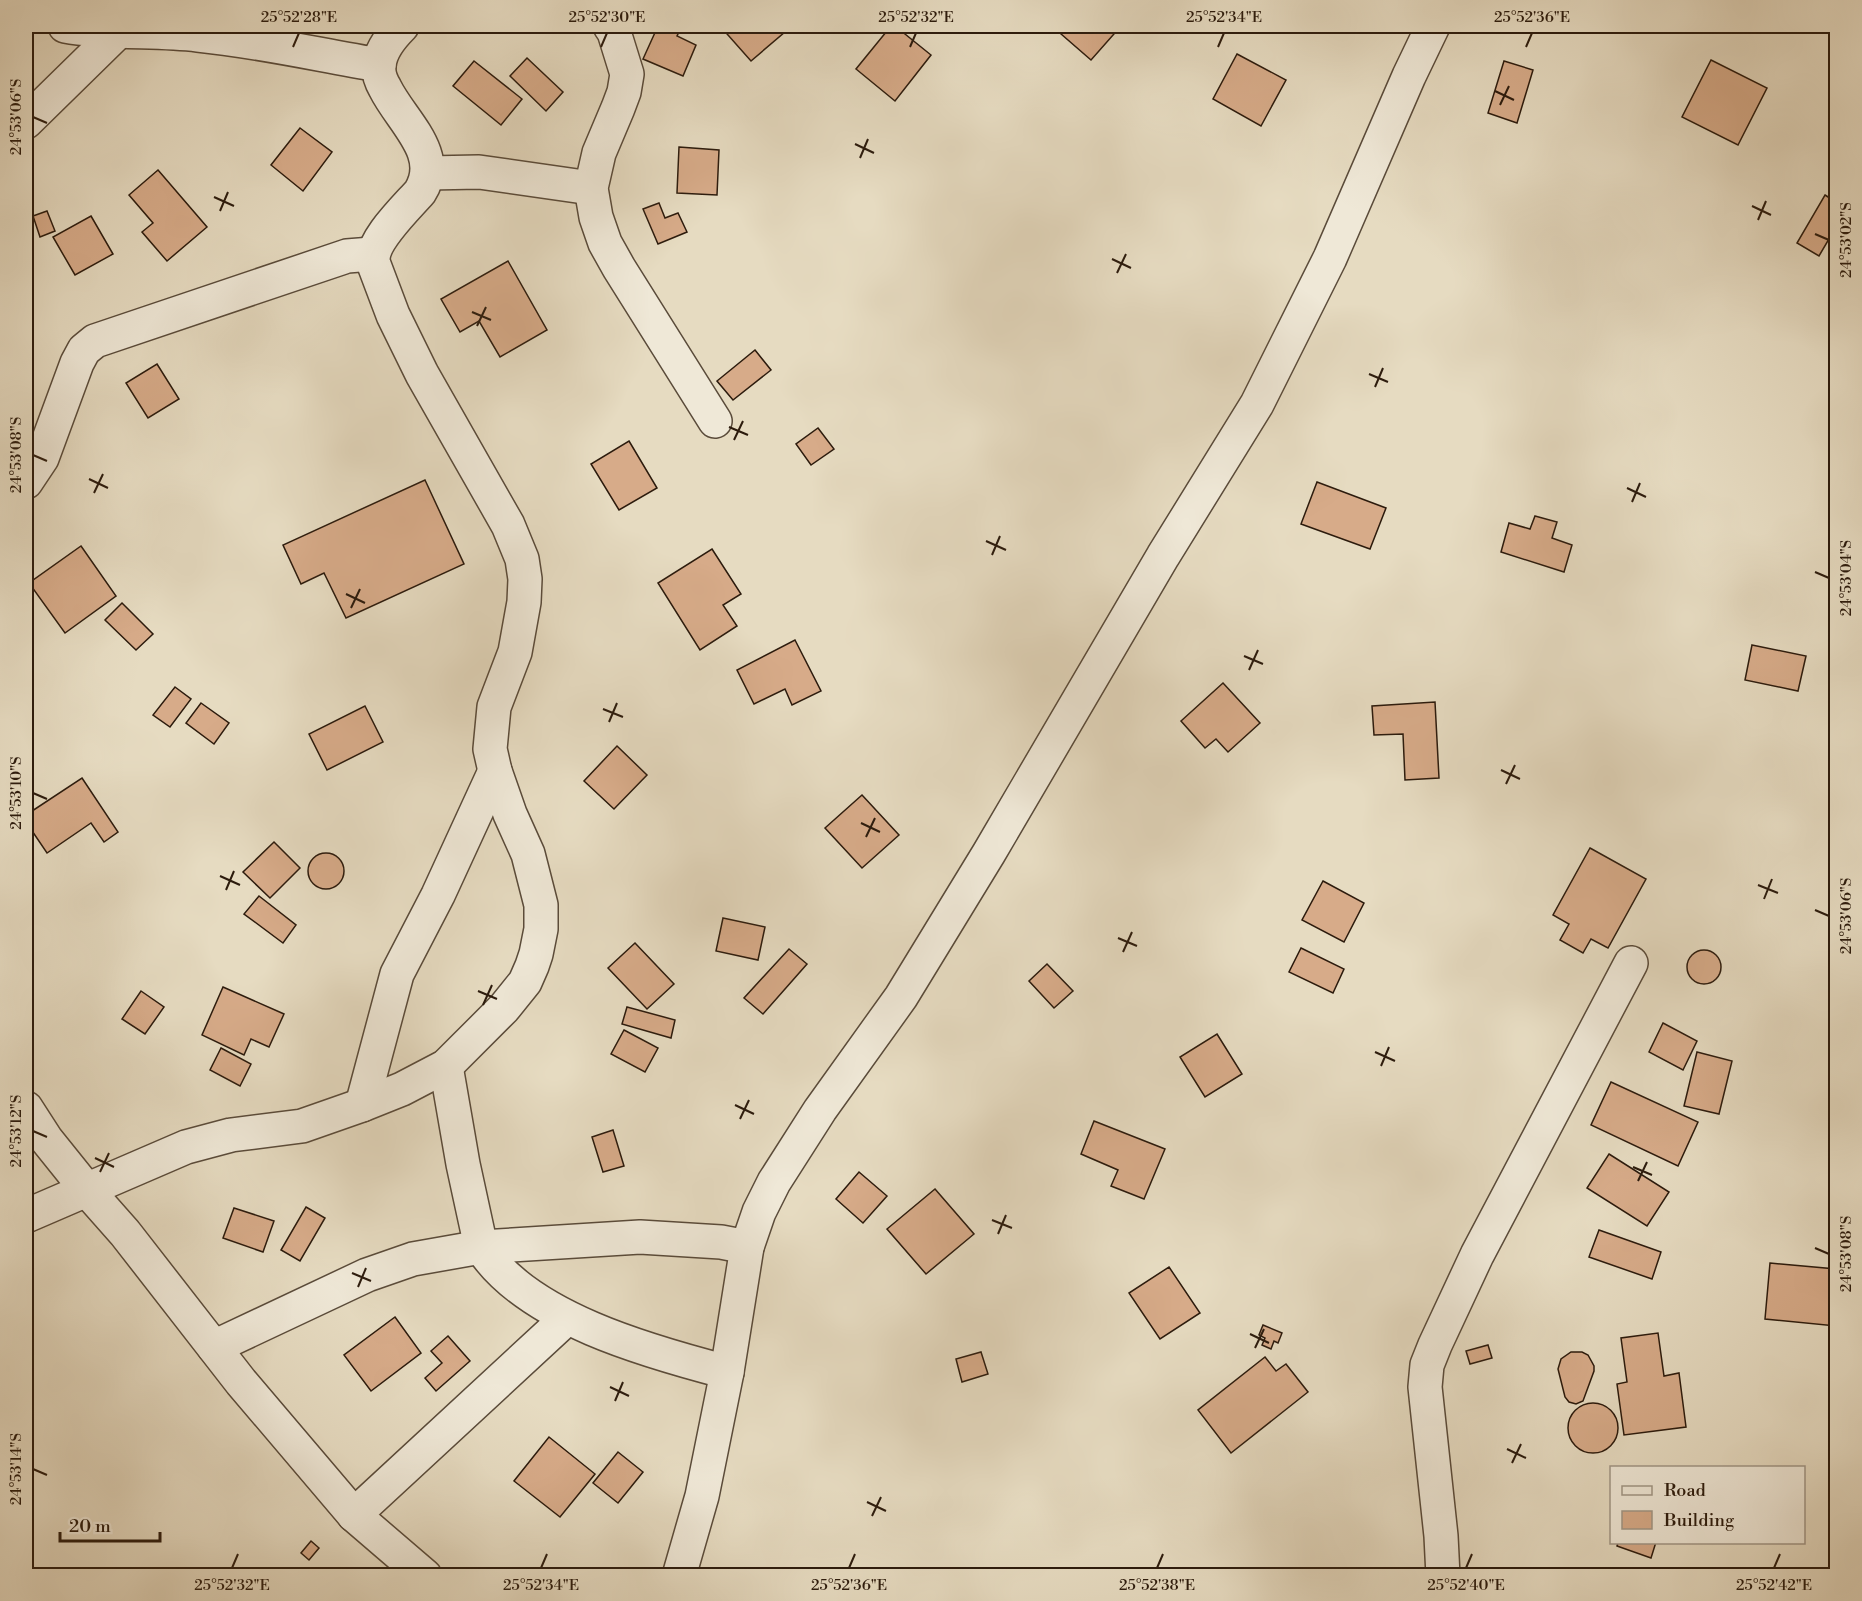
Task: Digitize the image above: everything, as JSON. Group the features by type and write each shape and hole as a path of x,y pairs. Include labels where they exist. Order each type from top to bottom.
{"street":[{"path":"65,26 197,34 258,35 379,66"},
{"path":"26,1216 142,1164 186,1147 231,1135 302,1126 402,1089 446,1066 504,1008 525,982 536,954 541,929 541,904 535,876 510,814 490,749 494,707 515,652 524,602 525,579 522,559 508,525 422,374 393,315 375,271 372,254 378,242 420,192 428,173 427,158 423,148 392,102 380,77 379,66 387,45 402,26"},
{"path":"610,26 627,74 624,92 599,153 591,188 596,217 605,243 715,421"},
{"path":"679,1575 702,1496 727,1372 747,1247 759,1212 774,1182 820,1110 902,997 1163,556 1257,404 1330,258 1433,26"},
{"path":"26,122 120,29"},
{"path":"428,173 479,172 591,188"},
{"path":"26,483 42,458 77,363 84,350 95,341 347,256 372,254"},
{"path":"362,1105 397,974 438,895 495,771"},
{"path":"1443,1575 1425,1387 1427,1365 1478,1255 1631,963"},
{"path":"446,1066 463,1164 481,1247 498,1267 539,1303 567,1318 670,1358 727,1372"},
{"path":"26,1108 36,1138 125,1233 241,1382 354,1515 425,1575"},
{"path":"214,1347 367,1275 413,1259 481,1247 640,1237 721,1242 747,1247"},
{"path":"354,1515 567,1318"}],"building":[{"path":"658,26 682,26 677,36 696,45 683,76 643,59"},
{"path":"720,26 792,26 751,61"},
{"path":"891,26 895,26 931,55 895,101 856,69"},
{"path":"1054,26 1121,26 1091,60"},
{"path":"1237,54 1286,80 1261,126 1213,99"},
{"path":"527,58 563,92 546,111 510,76"},
{"path":"1711,60 1767,88 1738,145 1682,117"},
{"path":"474,61 522,99 501,125 453,86"},
{"path":"1504,61 1533,70 1517,123 1488,113"},
{"path":"300,128 332,152 303,191 271,165"},
{"path":"679,147 719,150 717,195 677,193"},
{"path":"158,170 207,227 167,261 142,232 153,223 129,195"},
{"path":"1825,195 1836,202 1836,227 1819,256 1797,243"},
{"path":"659,203 665,218 678,213 687,232 658,244 643,209"},
{"path":"47,211 55,231 40,237 33,216"},
{"path":"91,216 113,254 75,275 53,237"},
{"path":"508,261 547,330 500,357 479,321 460,332 441,299"},
{"path":"755,350 771,370 733,400 717,381"},
{"path":"157,364 179,399 148,418 126,383"},
{"path":"818,428 834,449 811,465 796,444"},
{"path":"629,441 657,488 619,510 591,464"},
{"path":"425,480 464,564 346,618 324,573 301,584 283,545"},
{"path":"1317,482 1386,508 1370,549 1301,524"},
{"path":"1535,516 1557,522 1552,538 1572,545 1564,572 1501,552 1509,523 1530,529"},
{"path":"81,546 116,596 65,633 29,583"},
{"path":"712,549 741,594 723,605 737,626 700,650 658,583"},
{"path":"122,603 153,634 136,650 105,620"},
{"path":"795,640 821,691 792,705 785,689 754,704 737,670"},
{"path":"1752,645 1806,656 1798,691 1745,680"},
{"path":"1223,683 1260,723 1228,752 1216,739 1205,748 1181,721"},
{"path":"175,687 191,699 170,727 153,715"},
{"path":"1435,702 1439,778 1405,780 1403,734 1374,735 1372,706"},
{"path":"201,703 229,723 214,744 186,723"},
{"path":"365,706 383,742 327,770 309,734"},
{"path":"617,746 647,775 614,809 584,781"},
{"path":"82,778 118,832 104,842 91,823 47,853 26,822 26,815"},
{"path":"862,795 899,835 862,868 825,828"},
{"path":"274,842 300,868 270,898 243,872"},
{"path":"1590,848 1646,879 1608,948 1591,939 1583,953 1560,940 1569,924 1553,915"},
{"path":"326,853 339,858 344,871 339,884 326,889 313,884 308,871 313,858"},
{"path":"1323,881 1364,903 1344,942 1302,920"},
{"path":"259,896 296,925 283,943 244,914"},
{"path":"723,918 765,927 758,960 716,951"},
{"path":"635,943 674,984 647,1009 608,968"},
{"path":"1301,948 1344,969 1333,993 1289,972"},
{"path":"789,949 807,964 763,1014 744,998"},
{"path":"1704,950 1716,955 1721,967 1716,979 1704,984 1692,979 1687,967 1692,955"},
{"path":"1047,964 1073,991 1054,1008 1029,981"},
{"path":"223,987 284,1014 269,1047 251,1039 244,1055 202,1035"},
{"path":"141,991 164,1007 145,1034 122,1019"},
{"path":"627,1007 675,1020 671,1038 622,1024"},
{"path":"1663,1023 1697,1041 1683,1070 1649,1052"},
{"path":"624,1030 658,1048 645,1072 611,1054"},
{"path":"1217,1034 1242,1074 1205,1097 1180,1057"},
{"path":"221,1048 251,1064 240,1086 210,1070"},
{"path":"1697,1052 1732,1061 1719,1114 1684,1106"},
{"path":"1611,1082 1698,1122 1678,1166 1591,1125"},
{"path":"1094,1121 1165,1149 1144,1199 1111,1186 1118,1170 1081,1154"},
{"path":"613,1130 624,1166 603,1172 592,1137"},
{"path":"1609,1154 1669,1192 1647,1226 1587,1188"},
{"path":"859,1172 887,1196 863,1223 836,1199"},
{"path":"935,1189 974,1234 926,1274 887,1229"},
{"path":"306,1207 325,1218 300,1261 281,1250"},
{"path":"234,1208 274,1221 263,1252 223,1238"},
{"path":"1599,1230 1661,1252 1652,1279 1589,1257"},
{"path":"1770,1263 1836,1269 1836,1326 1765,1319"},
{"path":"1169,1267 1200,1313 1160,1339 1129,1293"},
{"path":"395,1317 421,1353 371,1391 344,1355"},
{"path":"1263,1325 1282,1333 1278,1343 1274,1341 1271,1349 1262,1345 1265,1338 1259,1335"},
{"path":"1658,1333 1664,1376 1679,1373 1686,1427 1624,1435 1617,1384 1627,1382 1621,1338"},
{"path":"448,1336 470,1361 436,1391 425,1378 442,1363 431,1351"},
{"path":"1488,1345 1492,1358 1470,1364 1466,1351"},
{"path":"981,1352 988,1374 962,1382 956,1359"},
{"path":"1571,1352 1582,1352 1588,1355 1594,1366 1583,1401 1576,1404 1569,1402 1565,1397 1558,1369 1561,1359"},
{"path":"1265,1357 1276,1371 1286,1364 1308,1392 1231,1453 1198,1410"},
{"path":"1593,1403 1607,1407 1614,1414 1618,1428 1614,1442 1607,1449 1593,1453 1579,1449 1572,1442 1568,1428 1572,1414 1579,1407"},
{"path":"549,1437 595,1474 560,1517 514,1481"},
{"path":"618,1452 643,1472 618,1503 593,1483"},
{"path":"311,1541 319,1548 309,1560 301,1553"},
{"path":"1618,1544 1655,1544 1651,1558 1617,1546"}]}
